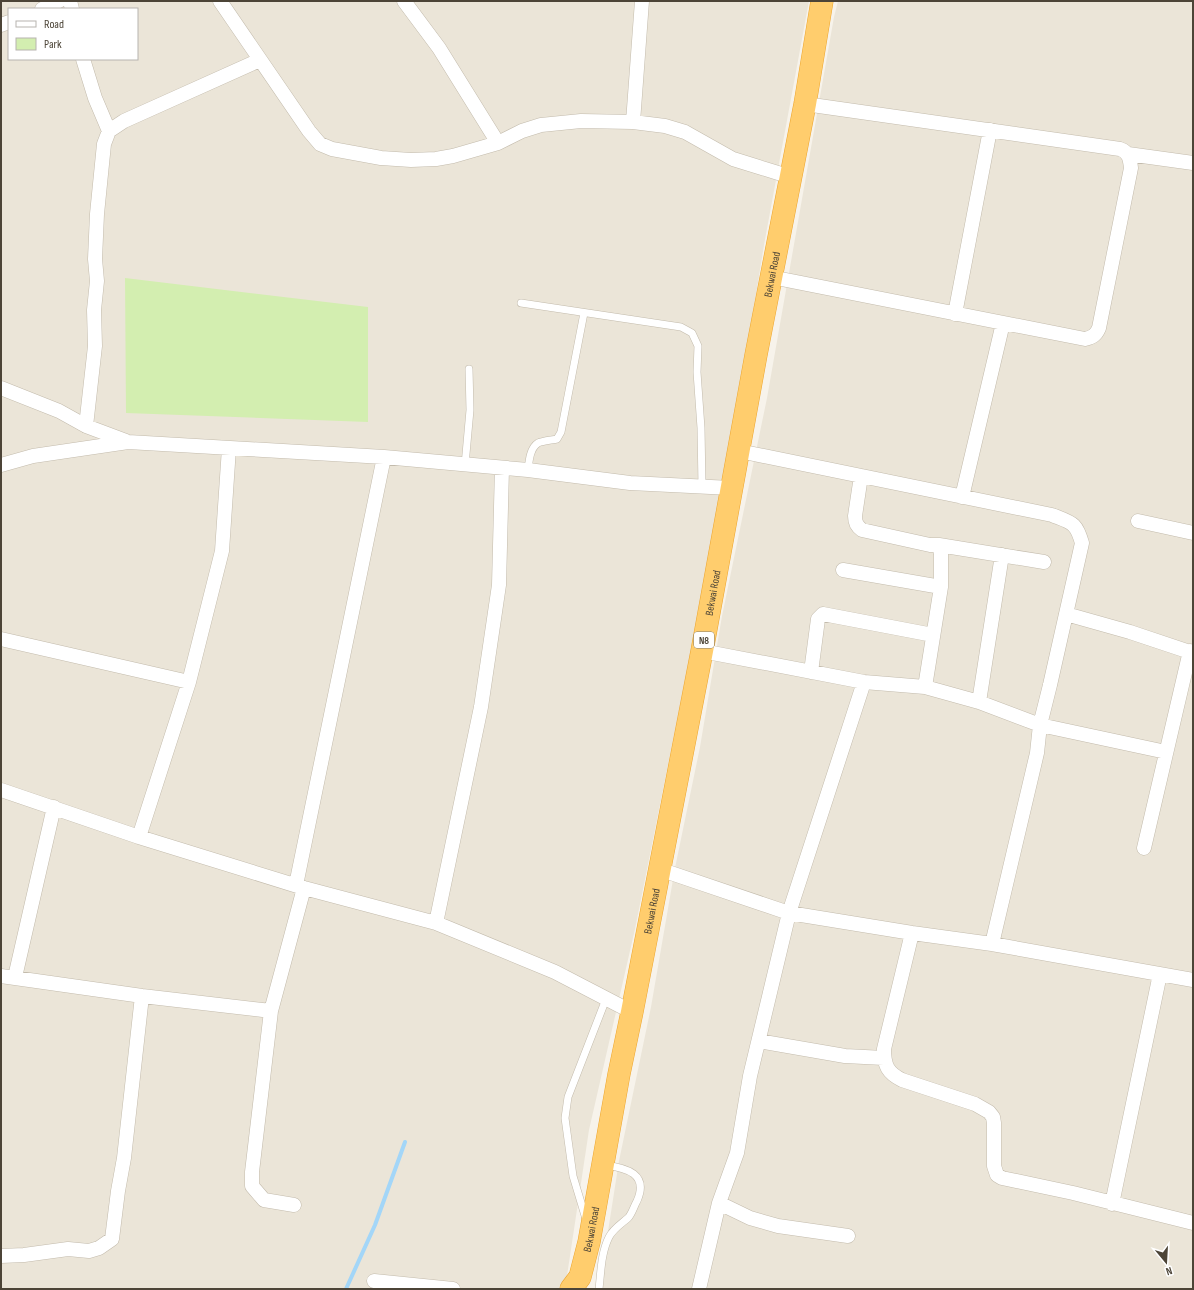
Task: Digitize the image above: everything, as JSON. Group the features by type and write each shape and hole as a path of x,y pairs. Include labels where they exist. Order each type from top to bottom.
{"highway":[{"name":"Bekwai Road","path":"578,1285 595,1242 603,1164 619,1074 702,651 731,488 805,104 822,1"}],"street":[{"path":"44,8 60,1"},
{"path":"220,1 309,131 320,144 332,149 381,158 411,160 436,159 454,156 498,143 522,131 541,125 581,121 633,122 665,126 685,132 733,159 790,177"},
{"path":"404,1 439,48 498,143"},
{"path":"633,122 642,1"},
{"path":"83,60 95,98 109,131"},
{"path":"86,426 95,346 94,310 97,281 95,258 97,214 104,144 109,131 124,121 260,60"},
{"path":"771,277 1085,339 1091,338 1096,334 1099,328 1130,168 1130,160 1126,151 805,104"},
{"path":"955,314 990,130"},
{"path":"1128,154 1193,163"},
{"path":"962,497 1003,323"},
{"path":"1,388 59,411 86,426 128,442"},
{"path":"1,465 33,456 128,442 384,457 528,470 630,483 731,488"},
{"path":"140,837 189,682 222,551 229,448"},
{"path":"739,451 1052,515 1070,522 1078,530 1082,543 1040,725 1037,753 992,944"},
{"path":"294,1205 264,1200 252,1186 252,1172 271,1011 300,886 384,457"},
{"path":"436,923 481,707 499,585 502,468"},
{"path":"861,476 855,521 857,526 862,530 930,545 1044,562"},
{"path":"1138,521 1193,533"},
{"path":"924,687 941,587 941,554 939,546"},
{"path":"979,702 1002,555"},
{"path":"842,570 941,587"},
{"path":"811,672 818,619 823,614 932,635"},
{"path":"1066,614 1130,632 1191,652 1144,848"},
{"path":"1,639 189,682"},
{"path":"702,651 864,682 924,687 979,702 1040,725 1166,752"},
{"path":"698,1289 719,1203 737,1153 750,1076 789,912 864,682"},
{"path":"1,790 140,837 300,886 436,923 555,972 632,1012"},
{"path":"54,807 8,977 142,996 271,1011"},
{"path":"659,869 789,912 912,933 992,944 1193,980"},
{"path":"912,933 884,1049 884,1058 888,1070 892,1075 902,1080 975,1104 989,1112 993,1117 994,1123 994,1166 997,1175 1002,1178 1193,1223"},
{"path":"1112,1204 1160,974"},
{"path":"1,1256 24,1255 68,1249 88,1251 99,1248 112,1239 124,1158 142,996"},
{"path":"759,1041 845,1056 884,1058"},
{"path":"719,1203 750,1218 778,1226 848,1236"},
{"path":"374,1281 453,1289"}],"lane":[{"path":"521,303 681,327 692,333 698,346 697,372 701,428 702,486"},
{"path":"528,470 530,457 533,450 539,443 558,439 562,432 584,313"},
{"path":"465,465 470,410 469,369"},
{"path":"599,1289 595,1242 573,1176 565,1118 568,1097 606,999"},
{"path":"595,1242 609,1236 629,1217 639,1196 641,1182 636,1175 622,1167 603,1164"}],"shaded area":[{"path":"1,1 809,1 764,245 729,462 635,929 589,1130 565,1289 1,1289"},
{"path":"838,1 1193,1 1193,1289 599,1289 619,1161 651,1007 675,868 700,747 722,616 767,398"}],"green space":[{"path":"125,278 368,307 368,422 126,413"}],"waterway":[{"path":"346,1289 375,1225 405,1142"}]}
